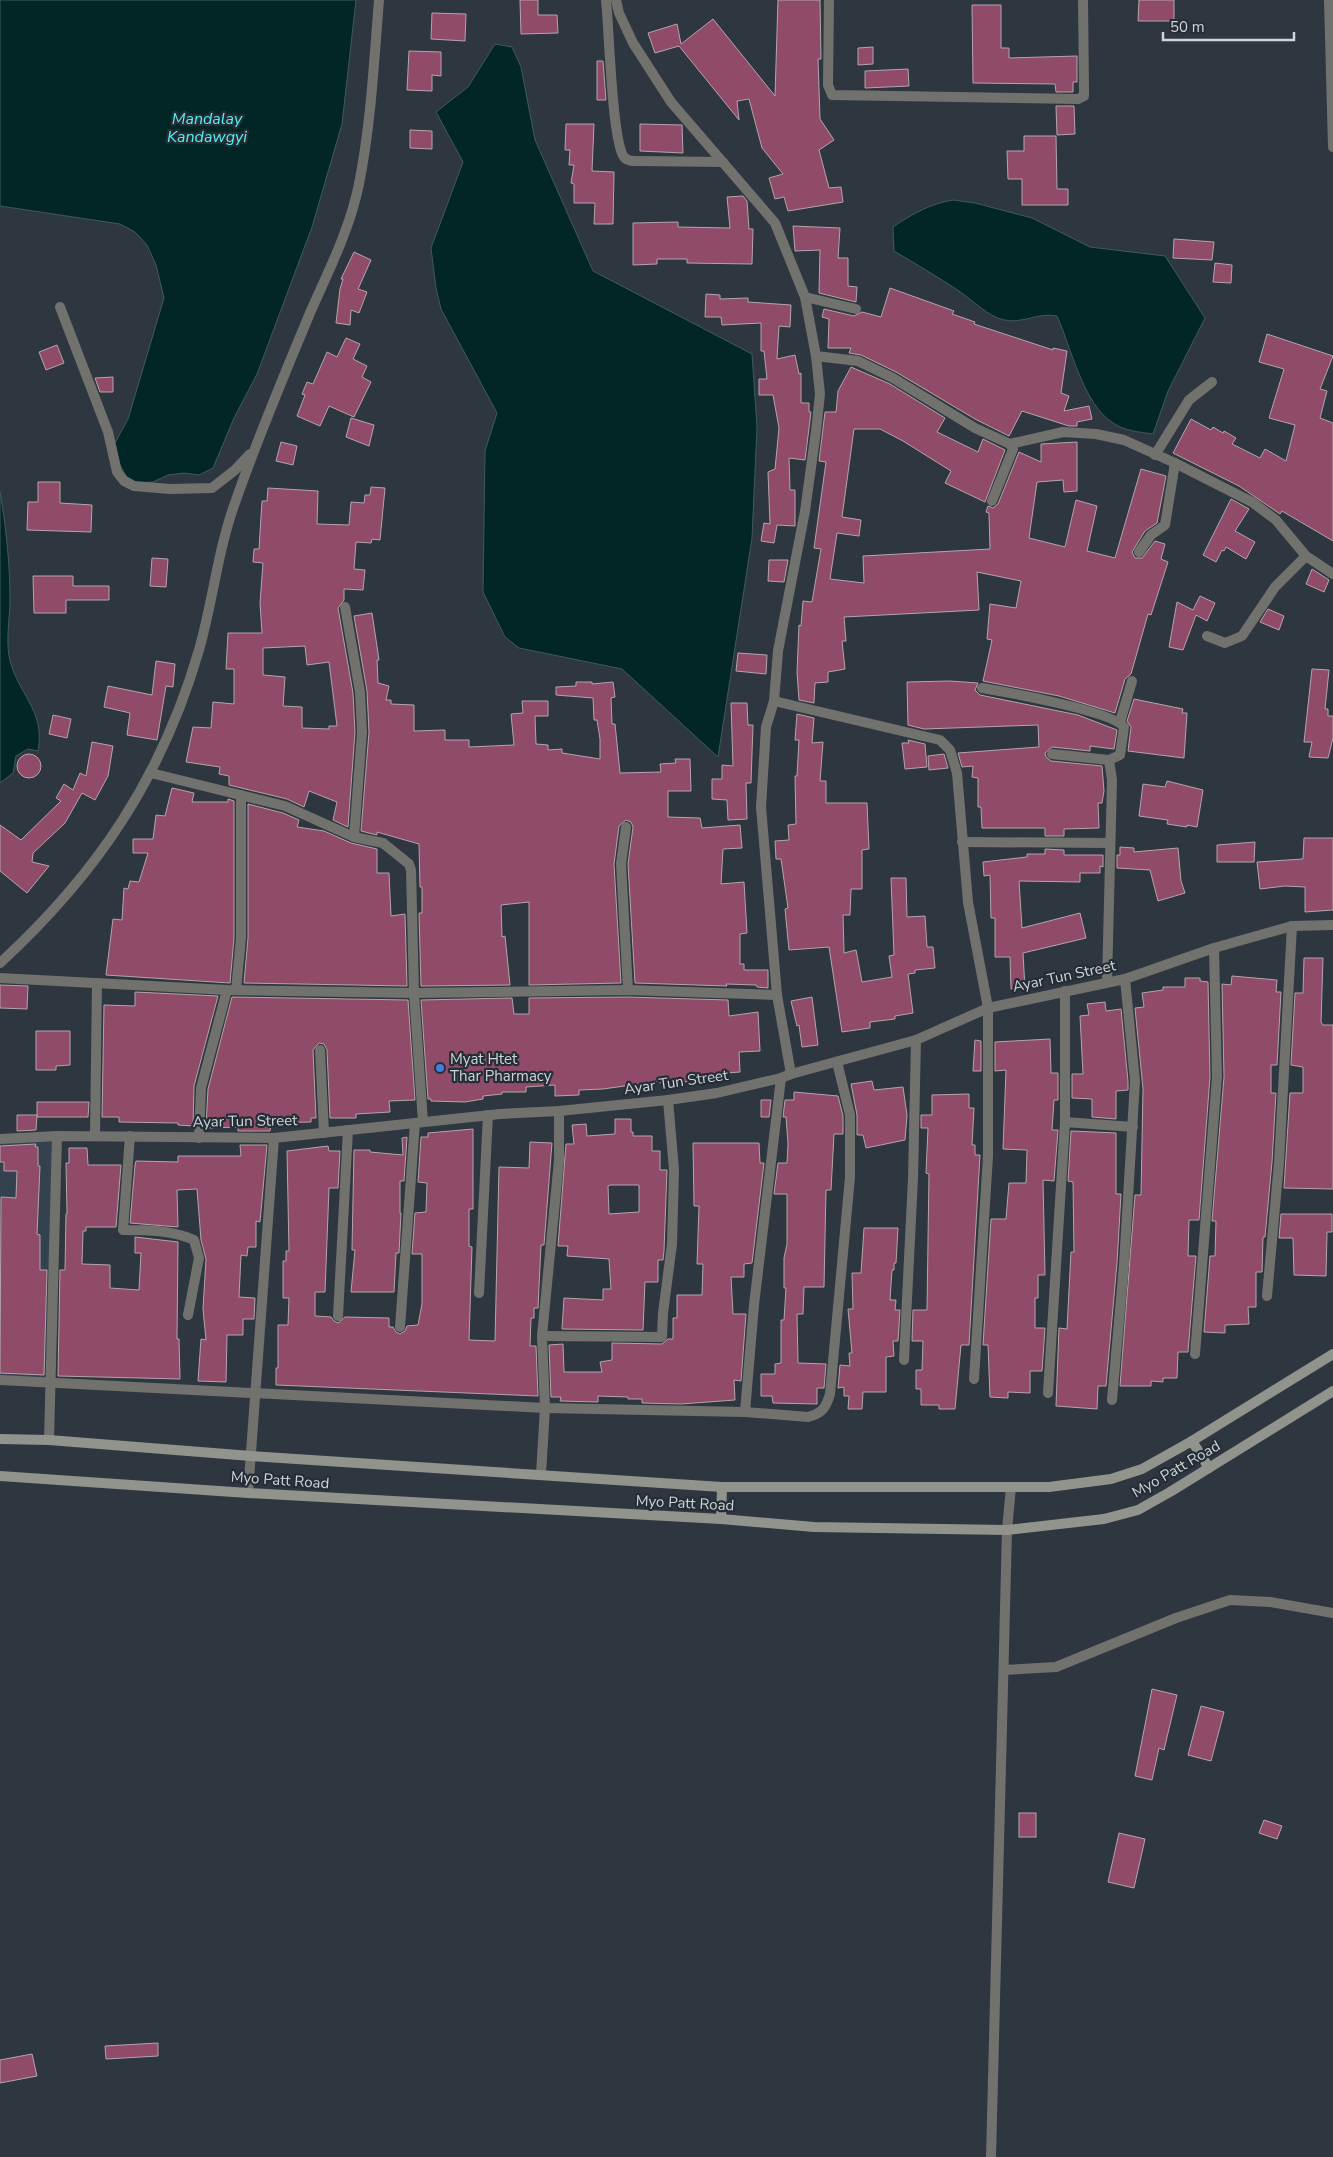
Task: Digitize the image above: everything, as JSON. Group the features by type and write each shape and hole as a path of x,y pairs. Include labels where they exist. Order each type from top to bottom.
{"main road":[{"name":"Myo Patt Road","path":"0,1439 49,1440 251,1456 722,1487 1049,1486 1111,1479 1142,1469 1192,1441 1333,1354"},
{"name":"Myo Patt Road","path":"0,1476 248,1493 721,1519 814,1527 1007,1530 1119,1516 1146,1506 1333,1391"},
{"path":"1192,1441 1210,1468"},
{"path":"721,1519 722,1487"}],"street":[{"path":"0,962 31,934 101,855 151,773 173,727 199,649 234,506 254,449 340,244 359,186 369,108 379,0"},
{"path":"606,0 616,134 623,156 629,161 638,162 722,162"},
{"path":"616,0 619,13 633,43 671,102 775,223 805,297 816,356 820,394 805,511 778,651 774,700 766,727 761,807 786,1076 754,1305 745,1412"},
{"path":"829,0 828,85 832,95 1078,99 1084,96 1083,0"},
{"path":"1329,0 1333,146"},
{"path":"805,297 856,309"},
{"path":"60,307 108,432 117,472 124,481 134,486 170,489 212,488 235,470 254,449"},
{"path":"816,356 858,361 893,378 975,428 1010,444 1013,449 992,501"},
{"path":"1155,455 1189,400 1212,382"},
{"path":"1010,444 1063,432 1096,434 1124,440 1175,463 1252,502 1276,520 1306,556 1333,574"},
{"path":"1139,552 1151,535 1166,525 1175,463"},
{"path":"1207,636 1225,643 1242,636 1275,587 1306,556"},
{"path":"345,607 360,692 362,732 354,837"},
{"path":"1120,722 1132,680"},
{"path":"982,688 1094,713 1120,722 1124,727 1120,755 1109,760 1052,754"},
{"path":"774,700 940,740 950,750 958,773 968,902 988,1008 988,1156 974,1379"},
{"path":"1107,982 1112,780 1109,760"},
{"path":"151,773 285,806 354,837 383,843 411,867 419,1122 400,1327"},
{"path":"199,1138 201,1088 231,990 241,938 241,795"},
{"path":"626,827 621,864 628,990"},
{"path":"962,842 1110,843"},
{"name":"Ayar Tun Street","path":"0,1139 57,1136 274,1138 488,1115 559,1111 668,1100 717,1093 916,1040 988,1008 1125,978 1214,948 1292,926 1333,925"},
{"path":"1267,1296 1279,1162 1292,926"},
{"path":"1195,1354 1217,1076 1214,948"},
{"path":"0,978 231,990 414,993 628,990 778,995"},
{"path":"1112,1400 1133,1127 1134,1081 1125,978"},
{"path":"95,1136 97,983"},
{"path":"1048,1393 1065,1122 1064,991"},
{"path":"904,1360 913,1178 916,1040"},
{"path":"320,1050 324,1133"},
{"path":"0,1380 545,1408 745,1412 808,1417 817,1415 826,1408 830,1394 850,1178 850,1115 836,1062"},
{"path":"542,1336 662,1337 663,1313 672,1244 674,1170 668,1100"},
{"path":"541,1474 545,1408 542,1336 559,1160 559,1111"},
{"path":"479,1293 488,1115"},
{"path":"1065,1122 1133,1127"},
{"path":"338,1316 348,1130"},
{"path":"49,1440 57,1136"},
{"path":"130,1136 123,1230 167,1232 183,1235 194,1240 199,1258 188,1315"},
{"path":"248,1493 274,1138"},
{"path":"992,2157 1007,1530 1011,1486"},
{"path":"1004,1670 1056,1667 1176,1618 1230,1600 1270,1602 1333,1613"}],"shaded area":[{"path":"57,1136 51,1382 0,1380 0,1139"}],"water":[{"name":"Mandalay Kandawgyi","path":"0,0 356,0 342,124 312,227 257,374 234,418 213,468 199,475 184,473 168,475 153,482 137,483 126,476 119,463 115,443 128,419 164,298 156,265 147,245 135,232 120,224 0,206"},
{"path":"495,44 512,47 521,67 535,140 593,271 752,354 757,427 752,538 718,757 622,669 519,648 505,637 483,592 485,451 497,413 441,309 436,288 431,248 463,162 436,112 468,87"},
{"path":"953,200 975,203 1032,218 1090,247 1165,256 1205,318 1168,391 1153,434 1122,428 1113,423 1094,403 1079,374 1057,316 1050,315 1011,321 998,318 894,251 893,227 922,210"},
{"path":"0,492 9,572 9,656 18,681 34,712 39,736 38,751 28,749 16,756 13,773 0,783"}],"building":[{"path":"520,0 538,0 538,15 557,15 558,33 521,34"},
{"path":"778,0 820,0 821,59 818,59 820,119 834,140 819,150 829,188 841,187 843,202 788,211 784,197 775,199 769,178 783,174 762,148 749,99 737,101 739,120 679,46 655,53 648,33 677,24 681,44 713,19 775,96"},
{"path":"1139,0 1174,0 1174,21 1138,21"},
{"path":"972,5 1001,5 1001,48 1009,48 1009,58 1077,56 1077,82 1073,82 1073,92 1056,92 1055,84 973,83"},
{"path":"432,13 466,14 465,41 431,39"},
{"path":"873,47 873,64 858,65 858,48"},
{"path":"409,51 441,52 441,76 432,75 432,91 407,90"},
{"path":"597,61 603,61 606,100 597,100"},
{"path":"908,69 909,86 865,88 865,71"},
{"path":"1056,106 1074,106 1075,134 1057,135"},
{"path":"566,124 594,124 592,171 614,172 613,224 594,224 595,203 574,203 574,184 571,183 574,165 569,165 570,150 565,150"},
{"path":"640,124 682,125 683,153 640,151"},
{"path":"410,130 432,131 432,149 410,148"},
{"path":"1024,136 1056,136 1057,189 1068,189 1068,205 1022,205 1022,179 1008,179 1007,151 1024,151"},
{"path":"743,196 747,201 749,229 753,229 752,264 687,263 687,259 657,259 657,264 633,265 633,223 678,222 678,227 730,228 727,197"},
{"path":"793,226 840,228 838,258 848,258 848,286 857,287 856,302 819,293 820,250 795,251"},
{"path":"1174,239 1214,242 1212,260 1173,258"},
{"path":"354,252 371,260 358,289 367,292 359,313 351,310 350,325 336,323 343,279 341,279"},
{"path":"1215,263 1232,265 1231,283 1213,282"},
{"path":"890,288 954,311 952,314 975,322 974,324 1053,350 1053,348 1067,351 1061,393 1069,396 1064,411 1089,406 1092,419 1077,422 1077,426 1069,426 1022,411 1009,436 975,419 896,372 861,355 849,353 851,348 828,348 829,319 822,317 824,309 854,316 862,312 881,317"},
{"path":"706,294 720,295 720,299 748,298 748,302 791,305 790,327 779,326 777,359 795,355 799,374 801,373 801,403 809,403 809,412 811,412 805,460 789,458 790,490 795,490 795,526 777,525 774,543 761,541 764,523 770,524 768,472 775,469 779,428 773,395 759,395 759,379 767,379 764,351 761,351 761,323 722,325 721,317 705,317"},
{"path":"1267,334 1333,356 1320,389 1327,391 1320,418 1333,423 1333,541 1282,511 1280,514 1239,486 1173,453 1191,419 1211,430 1213,427 1223,433 1224,431 1236,438 1232,444 1260,458 1265,449 1286,461 1295,425 1269,418 1284,369 1259,362"},
{"path":"346,338 360,344 353,359 367,366 362,377 371,382 354,417 329,406 320,426 297,416 305,395 302,394 307,382 313,384 327,352 337,357"},
{"path":"57,345 64,363 46,370 39,352"},
{"path":"851,367 890,384 945,418 937,432 978,452 983,439 1005,450 985,502 945,483 951,471 903,441 880,429 854,429 842,517 861,520 859,536 837,533 830,579 864,583 863,556 990,549 989,513 986,512 988,506 993,508 998,504 1019,452 1041,462 1041,444 1077,442 1077,491 1064,492 1063,480 1037,482 1029,538 1065,547 1076,500 1097,506 1087,551 1115,558 1141,469 1166,476 1157,523 1145,531 1132,552 1135,558 1142,558 1155,541 1165,544 1161,559 1168,562 1151,615 1148,614 1131,674 1125,679 1115,713 1059,696 983,681 992,640 987,639 990,604 1016,608 1021,581 977,572 979,610 844,617 846,641 842,641 845,669 828,672 828,682 815,683 814,703 799,700 797,672 799,625 801,626 803,601 812,602 821,549 814,548 826,462 819,461 825,412 836,412 838,391"},
{"path":"113,377 113,392 100,392 95,378"},
{"path":"351,418 374,425 369,446 346,437"},
{"path":"281,442 297,446 293,465 276,461"},
{"path":"38,482 60,482 60,503 92,505 91,532 27,530 28,502 38,502"},
{"path":"371,487 385,488 380,540 372,539 371,543 356,542 354,569 365,570 363,590 344,589 344,600 338,608 353,693 355,732 348,827 333,820 337,802 309,791 304,807 287,799 229,785 229,776 219,774 220,767 186,762 193,727 211,728 213,702 234,704 234,669 226,669 228,633 262,633 260,603 263,563 253,562 254,549 259,549 262,501 267,501 268,488 318,491 317,524 349,525 351,502 364,503 365,495 370,495","holes":["305,646 307,665 329,662 337,726 329,726 329,729 302,728 302,707 283,706 285,677 263,675 263,648"]},
{"path":"1231,499 1249,509 1235,531 1255,542 1246,559 1226,547 1224,551 1222,550 1216,562 1203,555"},
{"path":"152,558 168,559 166,587 150,586"},
{"path":"769,560 788,560 784,582 768,581"},
{"path":"1312,569 1329,580 1324,592 1306,584"},
{"path":"33,576 73,576 73,586 109,586 109,600 66,600 66,613 34,613"},
{"path":"1200,596 1215,603 1207,621 1196,615 1183,650 1169,647 1177,602 1193,610"},
{"path":"1268,609 1284,616 1279,630 1260,622"},
{"path":"372,613 379,660 377,660 378,683 389,686 386,700 391,700 391,704 414,705 414,731 445,730 445,740 469,740 469,747 514,745 511,714 523,713 522,701 548,701 548,716 535,716 536,744 548,745 548,750 562,749 562,753 600,759 600,739 597,720 594,720 593,698 556,695 556,687 576,686 576,682 592,682 592,684 613,682 615,697 611,698 612,724 615,724 620,773 661,772 660,764 676,763 675,759 690,759 691,791 668,791 668,817 700,818 702,828 740,825 742,848 723,849 721,884 744,882 747,933 740,934 740,964 744,964 744,970 768,970 768,988 757,987 756,985 635,983 628,864 633,827 631,822 626,820 619,826 614,864 621,983 529,985 529,902 501,905 502,937 505,936 510,985 421,986 419,913 422,913 422,887 420,887 419,844 377,832 377,835 361,831 369,732 367,691 354,616"},
{"path":"738,653 767,655 766,674 736,671"},
{"path":"156,661 175,664 173,687 166,686 157,740 127,735 130,713 104,707 108,686 152,695"},
{"path":"1312,669 1329,670 1325,709 1328,709 1328,716 1333,716 1333,738 1328,758 1309,757 1312,742 1304,742"},
{"path":"950,681 978,683 975,690 980,695 1078,715 1117,730 1114,749 1090,746 1090,751 1052,747 1045,753 1046,757 1051,761 1102,766 1104,791 1102,803 1098,803 1099,828 1064,829 1064,836 1045,836 1045,828 982,828 981,807 978,807 978,778 972,777 973,766 962,767 958,753 1039,747 1038,725 924,729 908,725 907,682"},
{"path":"1134,699 1183,709 1182,713 1187,713 1184,758 1128,751 1131,727 1127,721"},
{"path":"731,703 747,703 748,725 753,725 751,783 746,783 747,819 728,820 727,800 712,799 712,779 722,779 722,765 733,766"},
{"path":"797,714 814,718 812,743 823,742 820,781 826,781 826,803 867,803 869,849 862,850 862,889 851,889 850,915 843,915 844,953 856,950 862,982 892,977 889,956 894,955 891,878 906,878 907,917 925,916 927,947 933,947 935,968 915,970 915,973 908,974 913,1013 895,1016 895,1019 870,1022 870,1028 842,1032 829,947 789,950 785,909 788,908 781,859 776,859 775,841 789,840 788,825 796,824 795,776 797,776 799,740 795,740"},
{"path":"53,715 71,719 67,738 49,734"},
{"path":"908,740 925,744 927,767 905,769 902,743 909,743"},
{"path":"92,742 113,746 108,776 95,800 82,793 65,823 33,853 32,862 49,866 27,893 0,871 0,825 21,840 61,801 56,798 64,784 73,790 80,773 86,776"},
{"path":"29,754 37,758 41,766 37,774 29,778 21,774 17,766 21,758"},
{"path":"944,754 948,768 929,770 928,756"},
{"path":"1167,781 1203,790 1197,827 1167,824 1168,820 1139,816 1143,784 1165,787"},
{"path":"172,788 194,793 192,802 228,802 228,799 234,801 234,938 230,983 106,975 113,919 122,920 124,888 128,889 130,881 139,882 148,853 133,853 133,839 153,839 156,815 165,816"},
{"path":"248,804 283,813 299,820 297,827 324,831 351,843 377,849 377,873 389,873 391,916 405,914 407,986 244,983 248,938"},
{"path":"1304,838 1333,838 1333,910 1305,912 1305,887 1285,886 1260,889 1257,862 1303,859"},
{"path":"1255,842 1254,862 1217,862 1217,845"},
{"path":"1120,847 1134,848 1134,852 1178,848 1181,881 1185,893 1158,901 1150,870 1117,868 1117,855 1120,855"},
{"path":"1045,849 1064,850 1064,855 1103,855 1103,867 1100,866 1100,873 1080,873 1080,882 1019,881 1022,928 1080,913 1086,938 1023,953 1025,989 1011,989 1010,957 995,957 995,918 991,918 990,875 984,876 983,862 1027,857 1027,854 1045,854"},
{"path":"1304,958 1323,958 1321,1022 1323,1025 1333,1025 1333,1189 1284,1188 1290,1093 1303,1093 1303,1067 1291,1065 1295,993 1303,993"},
{"path":"1232,976 1277,980 1276,992 1281,992 1277,1065 1271,1065 1271,1093 1276,1093 1272,1162 1265,1237 1263,1237 1262,1272 1256,1272 1256,1307 1248,1307 1249,1324 1225,1325 1225,1333 1204,1332 1210,1256 1215,1256 1216,1221 1212,1221 1224,1077 1222,984 1231,985"},
{"path":"1185,978 1200,978 1200,981 1208,982 1210,1077 1199,1220 1189,1220 1188,1256 1196,1256 1188,1352 1178,1352 1177,1378 1163,1378 1163,1382 1151,1381 1151,1386 1120,1386 1135,1195 1141,1195 1143,1089 1135,1008 1144,1007 1142,993 1163,990 1163,987 1185,987"},
{"path":"0,985 28,986 27,1009 0,1008"},
{"path":"135,992 218,996 194,1086 193,1126 178,1125 178,1123 119,1122 119,1117 102,1117 104,1005 135,1006"},
{"path":"232,997 408,1000 415,1100 389,1101 390,1112 356,1114 356,1118 330,1118 327,1050 324,1044 319,1043 313,1050 316,1118 311,1118 311,1122 271,1123 270,1131 238,1131 238,1127 210,1128 206,1126 208,1089"},
{"path":"628,997 728,1000 729,1016 758,1012 760,1051 739,1052 740,1072 714,1074 714,1078 699,1079 699,1081 660,1083 660,1081 603,1089 579,1090 579,1095 555,1096 555,1085 526,1087 526,1092 502,1092 502,1094 483,1096 483,1099 465,1102 431,1101 431,1099 428,1099 421,1000 512,998 514,1014 529,1014 529,998"},
{"path":"812,997 818,1045 802,1047 799,1025 797,1026 791,1001"},
{"path":"1105,1002 1106,1011 1121,1009 1128,1081 1128,1090 1116,1091 1116,1119 1092,1117 1092,1099 1072,1098 1072,1074 1083,1074 1080,1016 1089,1015 1087,1004"},
{"path":"36,1031 70,1031 70,1065 56,1066 56,1070 36,1070"},
{"path":"1050,1039 1051,1073 1058,1073 1058,1100 1054,1100 1052,1130 1058,1130 1054,1181 1043,1180 1045,1275 1038,1275 1038,1298 1035,1298 1035,1328 1045,1328 1042,1371 1030,1371 1030,1393 1008,1392 1008,1398 990,1397 988,1345 983,1345 991,1219 1006,1219 1009,1183 1026,1183 1027,1150 1003,1149 1006,1070 995,1071 995,1042"},
{"path":"975,1040 981,1041 981,1071 973,1071"},
{"path":"872,1081 874,1090 903,1087 907,1115 905,1140 866,1148 863,1135 857,1135 857,1115 851,1084"},
{"path":"794,1092 838,1096 843,1116 843,1134 834,1134 831,1190 826,1190 824,1287 804,1287 803,1314 797,1314 798,1363 826,1364 824,1388 817,1388 817,1404 773,1403 772,1396 761,1396 761,1374 775,1374 775,1364 781,1363 781,1320 784,1320 786,1288 784,1288 784,1258 787,1244 787,1194 774,1194 778,1163 787,1163 786,1117 783,1117 785,1100 794,1100"},
{"path":"969,1094 969,1108 974,1108 972,1145 975,1145 975,1155 980,1155 969,1345 961,1345 955,1409 939,1409 939,1405 921,1405 921,1389 916,1389 916,1370 922,1370 923,1341 912,1341 913,1310 927,1310 929,1174 926,1173 928,1128 921,1128 921,1115 932,1115 932,1095"},
{"path":"761,1100 771,1100 769,1117 761,1117"},
{"path":"37,1102 89,1102 88,1117 37,1117"},
{"path":"17,1115 37,1115 36,1130 17,1131"},
{"path":"615,1119 631,1119 631,1132 633,1132 633,1136 652,1136 652,1151 660,1151 660,1170 667,1170 664,1251 663,1260 658,1260 658,1282 645,1282 643,1330 562,1329 564,1298 603,1300 603,1289 611,1289 609,1259 567,1256 568,1246 558,1246 566,1144 574,1144 572,1125 586,1124 587,1136 615,1134","holes":["639,1185 639,1212 609,1214 608,1186"]},
{"path":"473,1129 473,1209 469,1209 469,1246 472,1247 469,1340 495,1341 499,1167 529,1168 530,1142 552,1143 544,1245 541,1245 538,1308 534,1308 534,1318 531,1318 530,1346 536,1346 538,1396 276,1385 278,1325 288,1325 289,1298 283,1298 283,1261 286,1261 286,1251 289,1251 287,1151 328,1146 329,1151 340,1151 338,1188 329,1188 325,1292 315,1292 315,1316 331,1317 338,1323 345,1317 389,1318 389,1327 393,1327 400,1334 405,1331 407,1326 418,1325 422,1304 422,1254 412,1254 415,1213 426,1212 427,1183 418,1182 421,1137 428,1137 428,1133"},
{"path":"1071,1131 1116,1133 1116,1194 1121,1194 1117,1263 1106,1386 1098,1386 1097,1409 1056,1406 1059,1328 1067,1329 1071,1252 1074,1252 1073,1182 1068,1181"},
{"path":"407,1137 404,1181 400,1181 399,1253 396,1253 394,1292 351,1292 355,1250 352,1250 354,1150 370,1150 370,1152 403,1155 402,1138"},
{"path":"693,1143 759,1143 760,1163 764,1163 752,1263 744,1264 744,1277 731,1277 733,1314 746,1314 741,1381 734,1380 735,1400 681,1404 642,1403 642,1399 628,1399 628,1397 598,1396 598,1402 560,1401 561,1397 551,1397 549,1345 563,1344 564,1372 602,1372 600,1362 612,1360 612,1343 662,1344 668,1339 673,1339 673,1318 677,1318 677,1295 702,1295 703,1264 697,1264 699,1206 694,1206"},
{"path":"36,1144 35,1147 38,1147 38,1166 40,1166 37,1234 40,1235 40,1270 47,1270 44,1375 0,1373 1,1197 16,1198 17,1171 4,1171 4,1162 0,1162 0,1146"},
{"path":"240,1145 267,1145 260,1222 256,1221 256,1247 248,1247 247,1256 241,1255 239,1297 255,1298 254,1319 243,1319 243,1335 227,1335 226,1382 198,1381 201,1339 206,1340 203,1309 206,1259 201,1240 197,1189 177,1190 178,1227 130,1223 135,1165 136,1161 178,1162 178,1156 241,1156"},
{"path":"69,1148 87,1148 88,1165 121,1165 116,1227 86,1227 86,1231 83,1231 82,1264 110,1265 110,1288 139,1290 141,1253 135,1253 135,1237 178,1242 177,1339 179,1339 180,1379 58,1376 60,1270 65,1270 66,1163 69,1163"},
{"path":"1281,1214 1332,1214 1332,1232 1327,1232 1326,1276 1294,1275 1293,1238 1279,1238"},
{"path":"864,1228 898,1228 896,1263 894,1263 894,1270 892,1270 890,1300 896,1300 895,1310 900,1310 898,1341 893,1341 894,1356 886,1357 886,1392 863,1392 862,1409 848,1409 849,1396 844,1396 844,1387 838,1388 840,1365 850,1366 849,1353 852,1353 848,1309 853,1309 852,1273 861,1273"},
{"path":"1152,1689 1177,1695 1164,1750 1159,1748 1152,1780 1135,1776"},
{"path":"1201,1706 1224,1712 1211,1761 1188,1755"},
{"path":"1019,1813 1036,1813 1036,1837 1019,1837"},
{"path":"1264,1820 1282,1826 1277,1839 1259,1833"},
{"path":"1119,1833 1145,1839 1134,1888 1108,1882"},
{"path":"158,2043 158,2056 106,2059 105,2046"},
{"path":"32,2054 37,2076 0,2083 0,2060"}],"place":[{"name":"Myat Htet Thar Pharmacy","path":"440,1068"}]}
